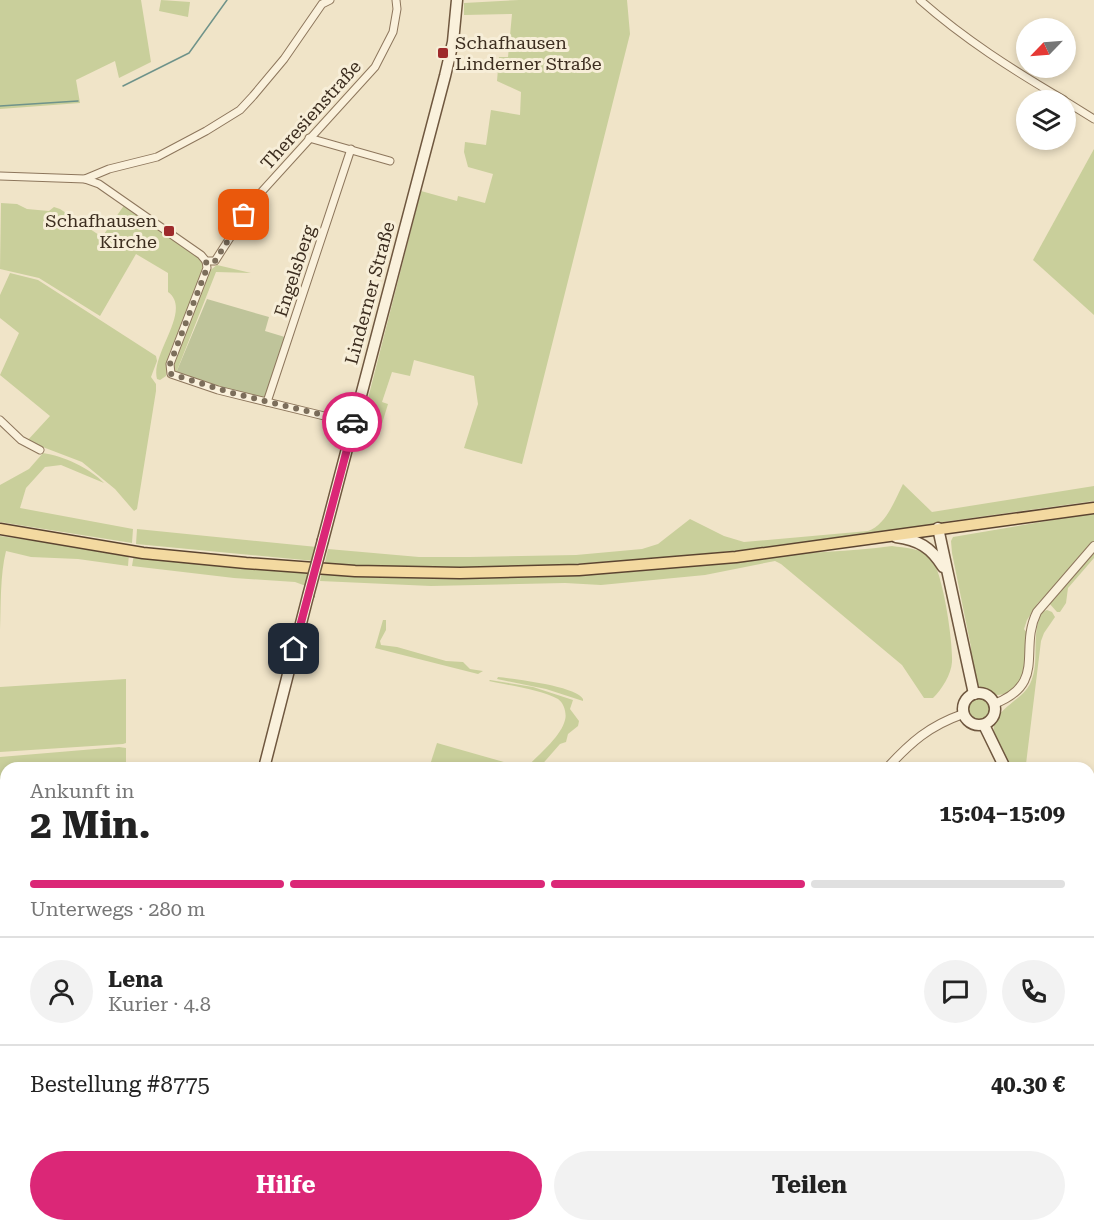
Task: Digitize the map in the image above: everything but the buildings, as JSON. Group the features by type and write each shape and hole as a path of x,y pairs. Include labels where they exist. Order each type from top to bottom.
{"main road":[{"name":"Linderner Straße","path":"266,762 445,76 453,42 457,0"},
{"path":"0,529 143,553 246,563 355,572 460,573 579,570 654,565 805,549 938,528 1094,508"},
{"path":"938,528 974,694"},
{"path":"890,536 918,541 929,548 947,572"},
{"path":"974,694 987,695 994,705 994,716 984,725 972,724 963,714 965,700 974,694"},
{"path":"984,725 1002,762"}],"street":[{"path":"85,179 109,169 157,157 207,131 240,110 284,59 322,4 330,0"},
{"name":"Theresienstraße","path":"206,261 215,261 255,199 375,67 393,32 397,9 396,0"},
{"path":"920,0 989,55 1046,90"},
{"path":"1076,108 1094,119"},
{"path":"309,138 390,161"},
{"name":"Engelsberg","path":"267,402 351,149"},
{"path":"0,176 85,179 99,184 201,255 206,261 207,268 170,364 171,374 218,390 354,423"},
{"path":"0,420 21,440 40,450"},
{"path":"994,705 1008,699 1024,682 1029,667 1032,622 1037,612 1094,546"},
{"path":"893,762 917,738 934,726 963,714"}],"green space":[{"path":"0,0 141,0 151,62 119,78 115,61 76,80 80,103 0,109"},
{"path":"161,0 190,2 188,17 159,11"},
{"path":"519,0 627,0 630,34 522,464 464,448 478,404 474,376 414,360 410,376 392,372 382,402 388,404 381,427 362,422 421,191 457,201 458,196 485,203 493,174 468,167 464,152 465,142 486,145 491,110 520,115 521,92 497,81 499,57 508,57 512,14 464,15 464,3"},
{"path":"1094,149 1094,315 1033,260"},
{"path":"1,203 17,204 27,209 49,211 54,207 60,209 102,237 125,204 203,260 205,268 169,354 166,376 160,380 157,379 156,369 176,310 174,300 168,292 168,273 136,254 100,316 39,278 0,269"},
{"path":"217,265 251,273 216,272 176,373 173,370 173,363 208,272"},
{"path":"10,273 38,280 156,356 157,361 151,377 156,384 156,391 137,509 134,511 115,489 82,462 27,441 50,416 0,375 19,333 0,318 0,295"},
{"path":"207,299 269,317 265,331 288,338 266,400 176,373"},
{"path":"348,424 350,425 315,561 136,544 137,529 317,547"},
{"path":"43,453 76,464 91,472 104,483 61,465 45,467 26,488 20,508 133,529 132,543 0,522 0,485 29,469"},
{"path":"903,484 932,512 1094,486 1094,501 943,522 868,536 646,559 559,565 445,568 324,566 328,549 419,557 470,557 576,555 642,549 658,544 690,519 724,536 744,542 868,531 885,518"},
{"path":"1094,513 1094,545 1038,603 1027,620 1024,629 1027,633 1026,666 1020,682 1005,694 993,695 987,692 978,684 972,669 971,647 952,553 953,537"},
{"path":"0,536 129,554 128,566 78,559 31,557 6,551 0,630"},
{"path":"892,546 923,552 931,558 939,577 949,624 952,662 945,682 933,698 924,698 902,665 775,561 705,575 601,585 565,583 431,586 320,581 322,571 402,576 482,577 602,574 764,556"},
{"path":"1094,549 1094,558 1068,588 1066,603 1060,612 1057,612 1049,603"},
{"path":"134,554 313,571 306,586 295,582 234,578 132,566"},
{"path":"1047,610 1055,617 1041,641 1026,762 1007,762 994,737 994,726 1000,714 1030,684 1035,667 1038,621 1042,612"},
{"path":"383,620 386,620 386,630 380,641 381,645 397,647 446,661 463,662 470,669 483,671 478,674 375,648"},
{"path":"498,677 531,681 569,690 578,694 583,701 546,689 497,679"},
{"path":"126,679 126,743 0,752 0,687"},
{"path":"489,681 533,687 573,700 570,709 579,721 578,726 568,734 566,742 560,744 544,762 532,762 563,726 566,715 562,703 543,693"},
{"path":"978,697 987,700 990,709 987,718 978,721 969,718 966,709 969,700"},
{"path":"437,743 504,762 431,762"},
{"path":"126,748 126,762 0,762 0,757"}],"waterway":[{"path":"123,86 189,53 227,0"},
{"path":"0,106 78,101"}],"way so far":[{"path":"244,215 215,261 206,261 207,268 170,364 171,374 232,393 352,422"}],"place":[{"name":"Schafhausen Linderner Straße","path":"443,53"},
{"name":"Schafhausen Kirche","path":"169,231"}],"route":[{"path":"294,649 354,423 352,422"}]}
